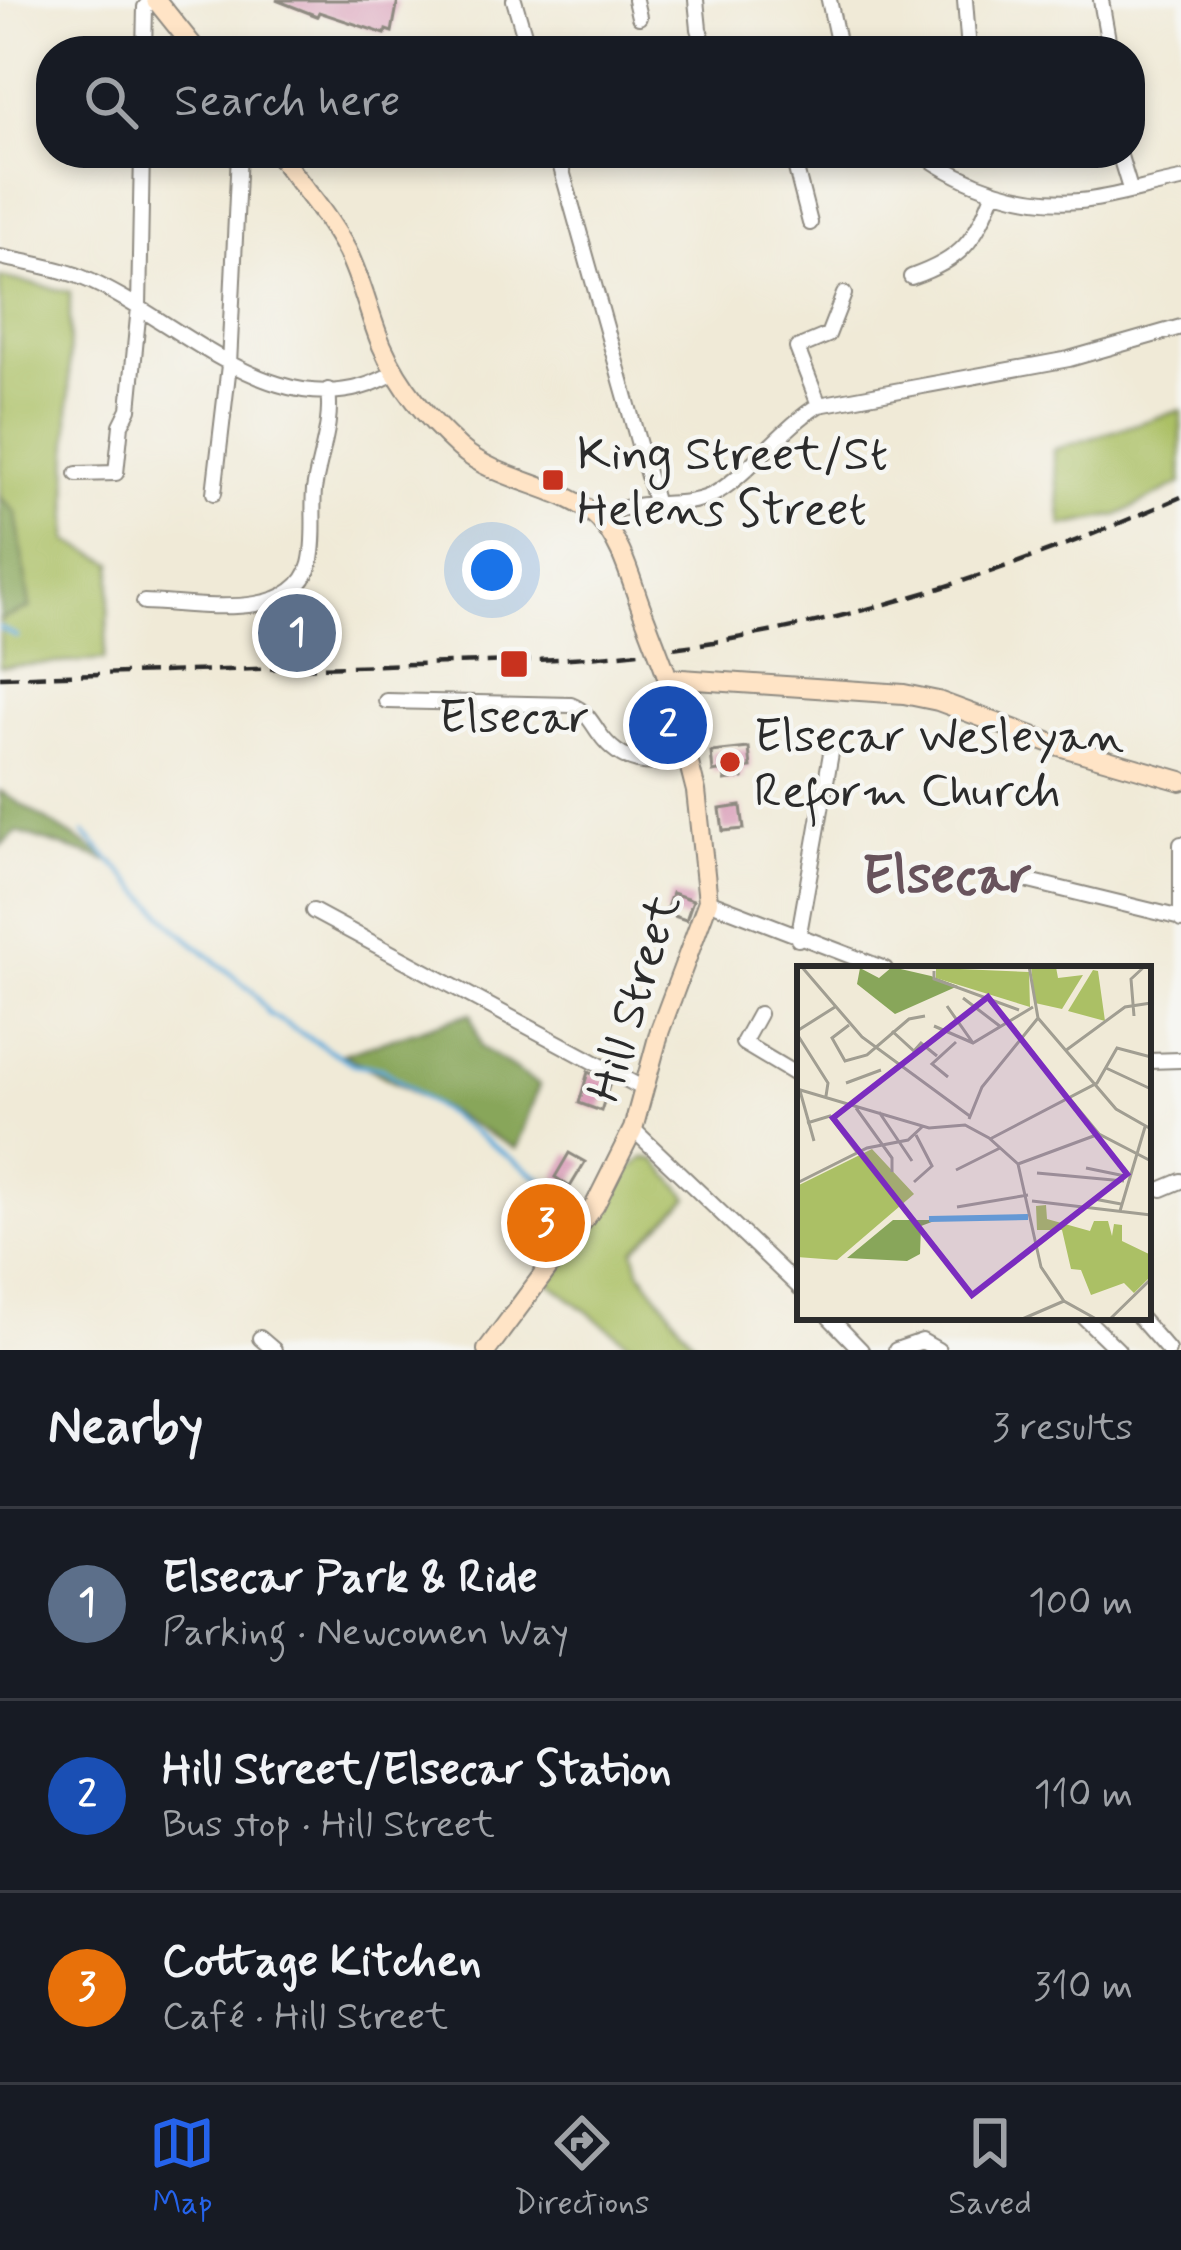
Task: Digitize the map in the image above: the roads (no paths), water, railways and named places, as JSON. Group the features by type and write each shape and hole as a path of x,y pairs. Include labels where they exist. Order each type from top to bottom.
{"main road":[{"path":"154,0 184,36"},
{"path":"288,168 349,256 395,372 416,404 475,460 581,506 601,520"},
{"name":"Hill Street","path":"488,1350 595,1205 633,1129 660,1030 708,901 697,791 666,674 614,540 601,520"},
{"path":"666,674 904,694 938,701 1059,746 1181,781"}],"street":[{"path":"145,36 146,7 154,0"},
{"path":"514,0 525,36"},
{"path":"635,0 639,17"},
{"path":"696,0 701,36"},
{"path":"829,0 836,36"},
{"path":"965,0 969,36"},
{"path":"1101,0 1107,36"},
{"path":"76,474 116,472 139,307 142,168"},
{"path":"214,493 229,365 237,168"},
{"path":"561,168 656,506"},
{"path":"796,168 810,224"},
{"path":"955,168 994,191 1042,202 1084,201 1181,180"},
{"path":"1124,168 1130,189"},
{"path":"911,277 946,265 963,250 980,227 994,191"},
{"path":"0,257 81,277 139,307 229,365 272,383 328,390 371,383 395,372"},
{"path":"819,404 797,348 828,335 844,293"},
{"path":"601,520 616,510 686,504 715,494 819,404 1069,359 1181,327"},
{"path":"144,602 258,604 293,592 310,564 315,485 328,428 328,390"},
{"path":"386,701 571,705 582,710 607,744 625,758 653,764 687,757"},
{"path":"798,939 831,753"},
{"path":"1029,881 1181,919 1181,844"},
{"path":"708,901 876,966"},
{"path":"313,911 644,1089"},
{"path":"759,1014 742,1042 797,1074"},
{"path":"1151,1061 1181,1060"},
{"path":"633,1129 797,1283"},
{"path":"1162,1189 1181,1181"},
{"path":"832,1320 860,1350"},
{"path":"1087,1320 1118,1350"},
{"path":"1142,1320 1169,1350 1181,1344"},
{"path":"260,1339 274,1350"},
{"path":"896,1350 922,1341 938,1350"}],"waterway":[{"path":"0,628 17,637"},
{"path":"84,833 180,932 253,992 269,1014 353,1064 381,1068 575,1203"}],"railway":[{"path":"0,677 537,660 701,644 912,597 1048,551 1181,497"}],"place":[{"name":"King Street/St Helens Street","path":"553,480"},
{"name":"Elsecar Park & Ride","path":"297,633"},
{"name":"Elsecar","path":"514,664"},
{"name":"Hill Street/Elsecar Station","path":"668,725"},
{"name":"Elsecar Wesleyan Reform Church","path":"730,762"},
{"name":"Cottage Kitchen","path":"546,1223"}],"district":[{"name":"Elsecar","path":"947,873"}]}
